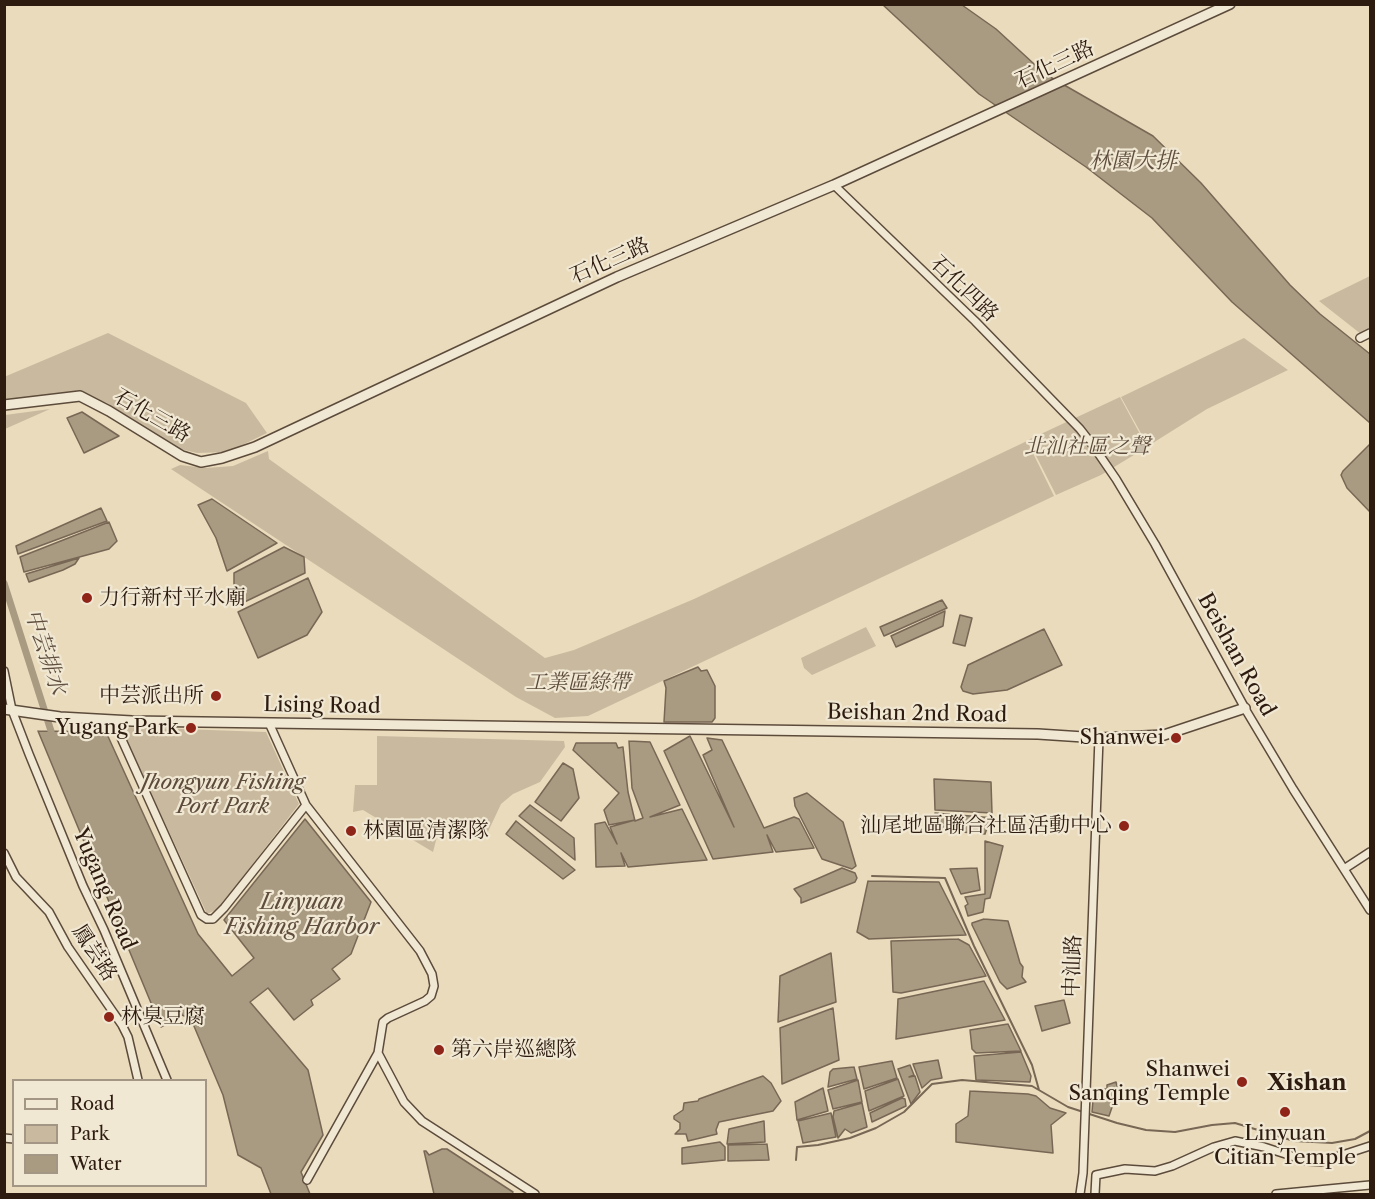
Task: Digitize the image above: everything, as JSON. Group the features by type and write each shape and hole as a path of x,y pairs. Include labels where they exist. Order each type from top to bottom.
{"street":[{"name":"石化三路","path":"4,405 80,396 182,456 201,462 222,458 255,447 617,277 834,185 1230,4"},
{"name":"石化四路","path":"834,185 975,321 1070,418"},
{"path":"1360,338 1371,333"},
{"name":"Beishan Road","path":"1070,418 1094,447 1123,490 1245,708 1371,910"},
{"name":"Yugang Road","path":"4,671 8,709 167,1079"},
{"name":"Beishan 2nd Road","path":"584,728 1038,734 1099,738 1164,735 1245,708"},
{"name":"Lising Road","path":"8,709 60,717 113,720 584,728"},
{"path":"113,720 201,915 207,919 213,919 224,908 306,806"},
{"path":"268,723 306,806 420,951 432,974 434,986 431,996 425,1001 383,1022 378,1053 307,1180"},
{"name":"中汕路","path":"1080,1194 1083,1173 1099,738"},
{"path":"1344,869 1371,852"},
{"name":"鳳芸路","path":"4,853 16,877 49,912 68,947 122,1025 128,1037 138,1079"},
{"path":"378,1053 404,1102 422,1121 535,1194"},
{"path":"1083,1173 1096,1175 1125,1169 1155,1171 1172,1166 1214,1146 1234,1141 1264,1147 1307,1161 1321,1162 1371,1146"},
{"path":"1095,1194 1096,1175"},
{"path":"1276,1194 1371,1185"}],"green space":[{"path":"1370,276 1370,336 1366,338 1319,301"},
{"path":"108,333 246,403 267,433 228,452 197,453 176,448 107,403 87,396 59,393 5,400 4,377"},
{"path":"1244,338 1288,370 1207,409 1148,446 1121,397"},
{"name":"北汕社區之聲","path":"1120,397 1147,447 1101,475 1056,495 1028,440"},
{"path":"50,409 5,429 5,415"},
{"name":"工業區綠帶","path":"1027,441 1054,496 588,716 555,718 516,697 171,469 180,465 206,468 233,466 268,451 269,459 545,658 574,650 694,599"},
{"path":"866,627 876,646 812,675 804,668 801,658"},
{"name":"Jhongyun Fishing Port Park","path":"125,727 266,732 299,804 218,909 207,914 123,732"},
{"path":"377,736 564,741 565,747 540,782 513,794 501,804 486,836 467,835 466,827 440,825 433,852 363,810 353,812 355,785 377,785"}],"water":[{"name":"林園大排","path":"883,5 962,5 996,29 1045,74 1153,136 1201,183 1290,285 1320,314 1370,354 1370,423 1232,302 1152,218 1086,167 979,94"},
{"path":"82,412 119,436 84,453 67,418"},
{"path":"1370,444 1370,512 1347,488 1341,475"},
{"path":"212,499 277,543 227,571 216,538 198,505"},
{"path":"101,508 107,521 18,554 16,546"},
{"path":"109,522 117,541 109,549 24,572 20,557"},
{"path":"284,547 304,557 305,573 234,607 234,573"},
{"path":"79,558 75,564 63,570 29,582 26,574"},
{"path":"308,578 322,612 307,635 258,658 238,612"},
{"path":"942,600 947,608 884,636 880,627"},
{"path":"945,611 943,626 896,647 891,636"},
{"path":"960,615 972,618 965,646 953,643"},
{"path":"1044,629 1062,665 1007,690 973,694 963,691 961,687 968,665"},
{"path":"698,667 701,671 707,670 715,686 715,718 712,722 664,722 666,688 664,681"},
{"name":"Linyuan Fishing Harbor","path":"38,731 106,732 198,934 232,976 254,958 224,920 305,819 371,902 351,954 332,969 340,979 311,1000 313,1005 294,1020 268,988 250,1002 308,1070 323,1135 301,1172 310,1194 271,1194 261,1168 238,1155 223,1095 191,1019 182,1015 161,1027"},
{"path":"690,736 734,827 703,755 712,750 707,738 722,740 764,828 794,817 799,819 814,848 776,852 767,835 773,852 713,859 664,751"},
{"path":"629,741 650,742 680,805 650,817 682,809 707,860 628,867 621,853 625,866 596,867 595,824 605,822 617,844 610,827 643,818 632,788"},
{"path":"576,743 616,743 618,748 623,747 628,792 635,820 609,825 604,810 619,793 573,750"},
{"path":"563,763 573,769 579,798 561,821 535,802"},
{"path":"934,779 991,782 992,813 935,810"},
{"path":"807,793 843,822 856,866 852,869 822,859 795,806 794,798"},
{"path":"530,805 574,838 575,860 519,816"},
{"path":"935,813 994,818 985,834 939,830 935,822"},
{"path":"516,821 575,870 563,879 506,834"},
{"path":"985,841 1003,846 990,898 985,899 983,912 968,916 965,906 968,904 965,897 985,894"},
{"path":"842,868 855,873 857,878 855,882 801,903 801,898 794,889"},
{"path":"977,868 980,890 961,894 950,869"},
{"path":"868,881 939,882 966,935 869,939 857,932"},
{"path":"984,919 1008,921 1023,967 1022,977 1026,982 1007,989 1000,982 972,925"},
{"path":"958,939 969,945 986,976 901,993 893,992 891,941"},
{"path":"831,953 836,1002 778,1022 780,976"},
{"path":"984,981 1005,1020 896,1039 898,999"},
{"path":"1064,1000 1070,1023 1042,1031 1035,1006"},
{"path":"833,1008 839,1060 782,1084 780,1028"},
{"path":"1008,1024 1021,1051 976,1053 972,1049 970,1030"},
{"path":"1021,1052 1031,1076 1030,1082 976,1080 974,1056"},
{"path":"938,1060 942,1078 931,1080 922,1088 913,1064"},
{"path":"892,1061 897,1078 864,1089 859,1067"},
{"path":"910,1065 914,1075 909,1077 915,1076 920,1092 911,1104 898,1069"},
{"path":"854,1067 857,1079 828,1087 830,1072 833,1069"},
{"path":"763,1076 771,1083 781,1101 773,1111 719,1122 717,1134 688,1141 686,1134 675,1134 680,1129 680,1123 674,1119 674,1116 683,1110 684,1103 698,1101"},
{"path":"898,1079 904,1096 869,1111 865,1091"},
{"path":"858,1080 862,1102 833,1109 828,1090"},
{"path":"1116,1082 1118,1090 1109,1116 1092,1112 1094,1089 1107,1089 1107,1085"},
{"path":"823,1088 828,1111 797,1120 795,1102"},
{"path":"970,1091 1028,1094 1036,1096 1050,1108 1066,1113 1051,1125 1053,1153 956,1142 956,1124 968,1116"},
{"path":"902,1098 905,1099 906,1106 872,1122 870,1113"},
{"path":"862,1103 867,1127 851,1133 845,1129 838,1138 833,1117 834,1111"},
{"path":"831,1113 836,1137 803,1143 798,1121"},
{"path":"764,1121 765,1142 727,1144 729,1129"},
{"path":"720,1142 725,1147 725,1160 682,1164 682,1148"},
{"path":"767,1144 769,1160 728,1161 728,1145"},
{"path":"447,1149 513,1192 512,1194 434,1194 424,1151 429,1155"}],"waterway":[{"name":"中芸排水","path":"4,583 51,731"},
{"path":"872,876 945,878 974,946 1032,1065 1039,1090"},
{"path":"796,1160 797,1147 850,1138 876,1128 904,1112 932,1084 962,1080 1032,1086 1068,1107 1146,1130 1175,1132 1235,1123 1294,1141 1332,1143 1355,1139 1370,1131"}],"place":[{"name":"力行新村平水廟","path":"87,598"},
{"name":"中芸派出所","path":"216,696"},
{"name":"Yugang Park","path":"191,728"},
{"name":"Shanwei","path":"1176,738"},
{"name":"汕尾地區聯合社區活動中心","path":"1124,826"},
{"name":"林園區清潔隊","path":"351,831"},
{"name":"林臭豆腐","path":"109,1017"},
{"name":"第六岸巡總隊","path":"439,1050"},
{"name":"Shanwei Sanqing Temple","path":"1242,1082"},
{"name":"Linyuan Citian Temple","path":"1285,1112"}],"district":[{"name":"Xishan","path":"1307,1084"}]}
